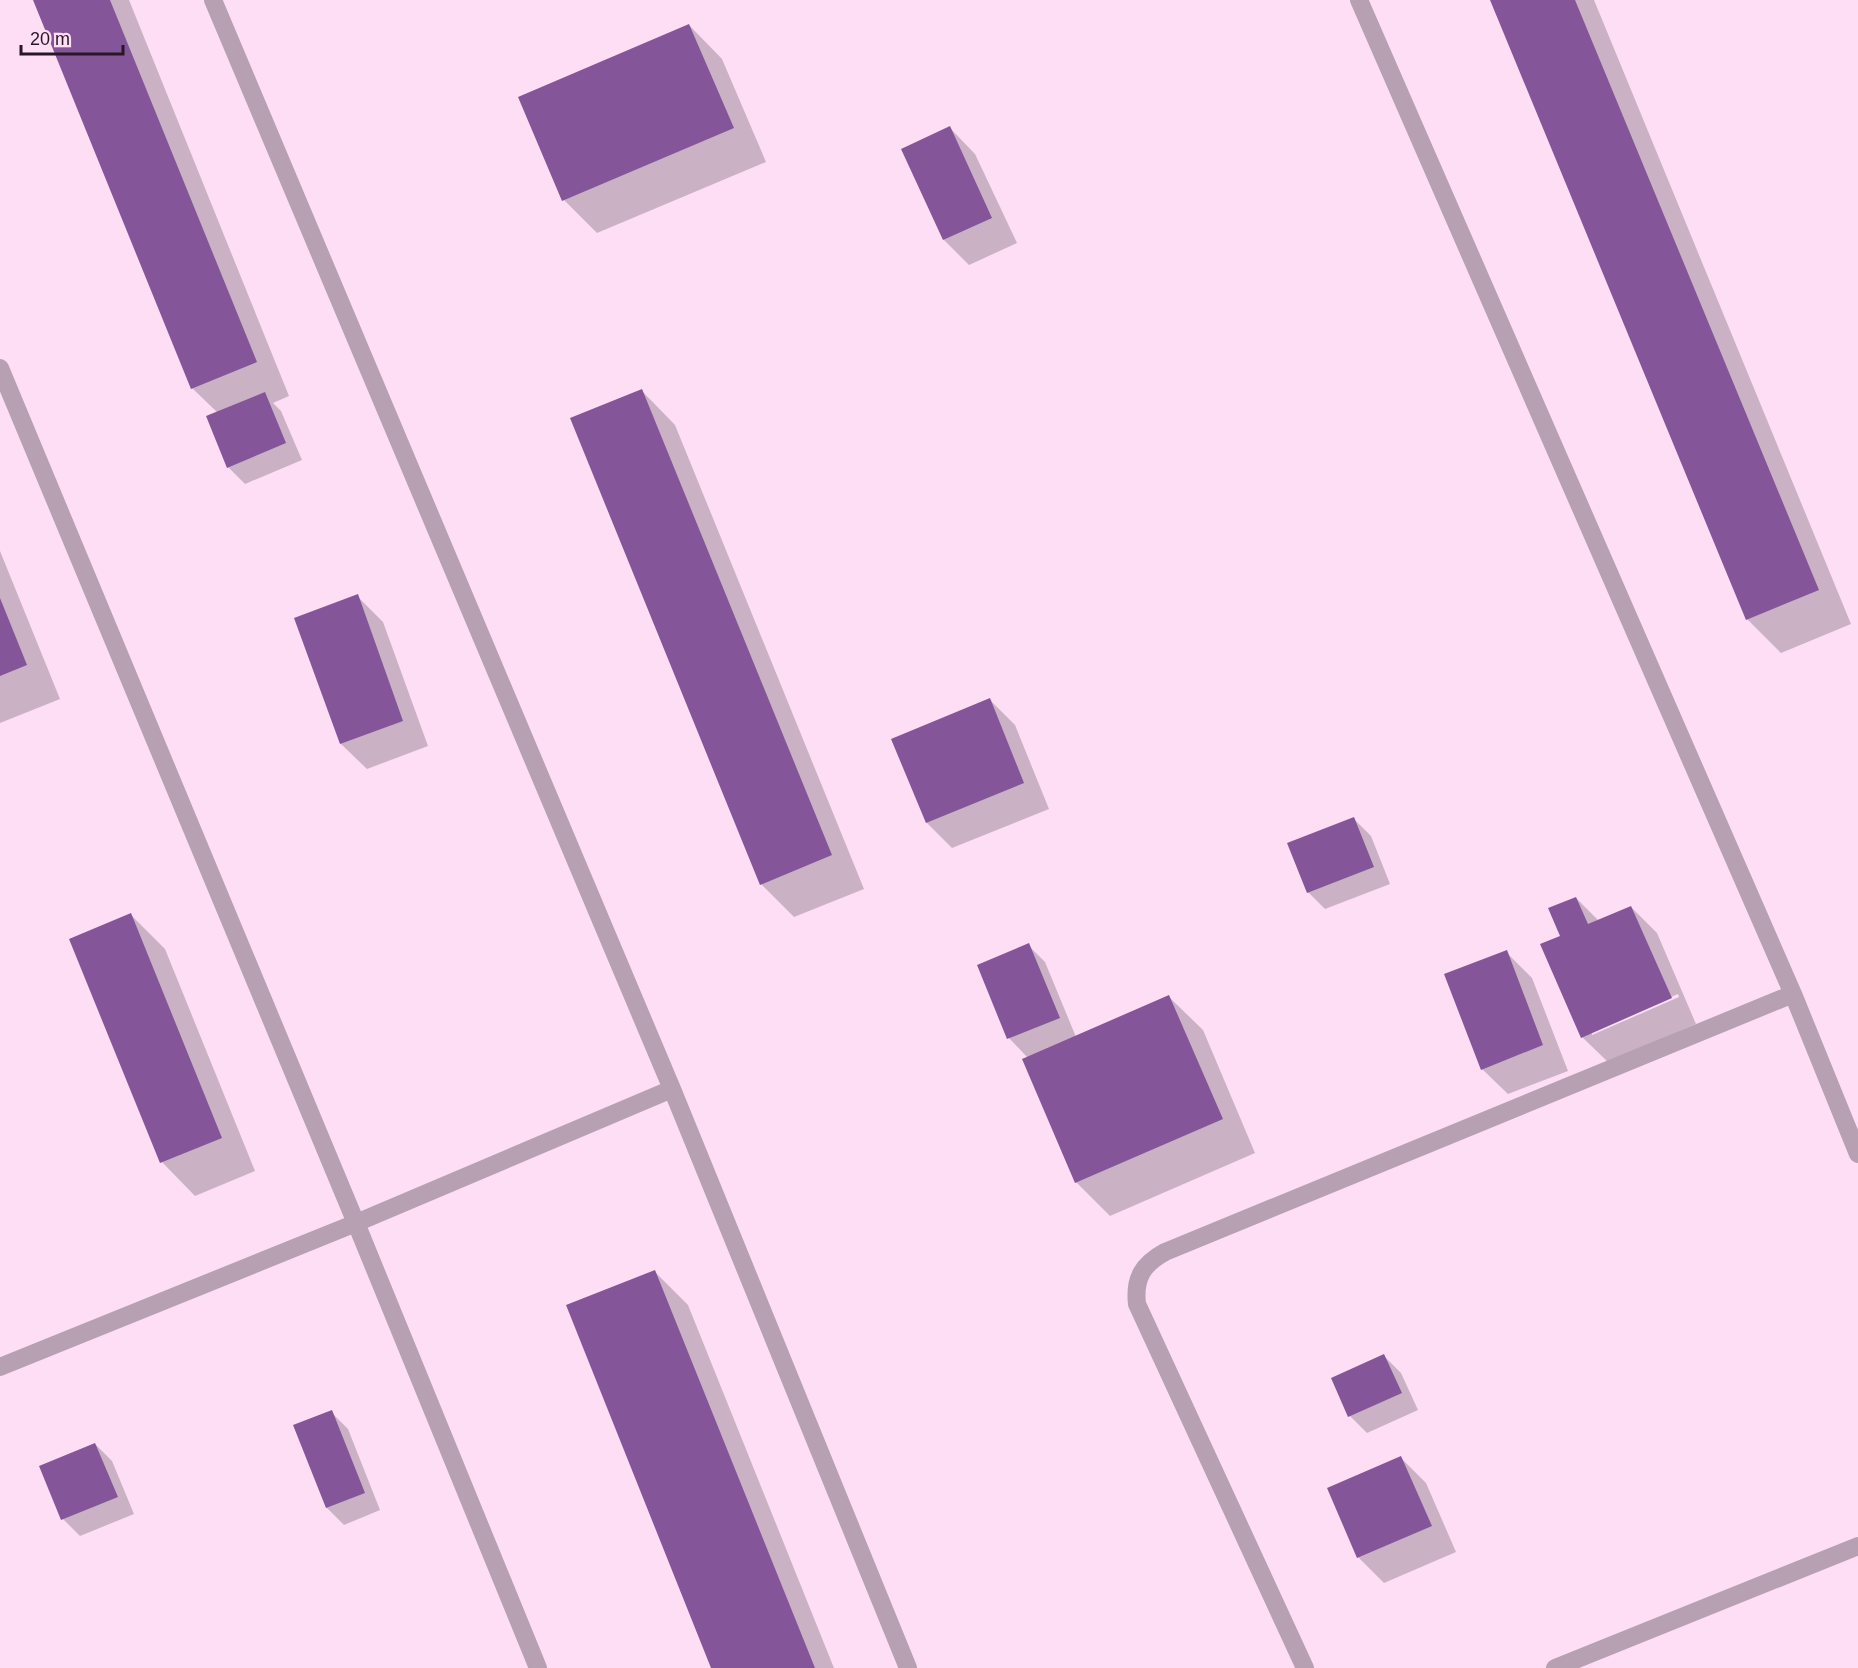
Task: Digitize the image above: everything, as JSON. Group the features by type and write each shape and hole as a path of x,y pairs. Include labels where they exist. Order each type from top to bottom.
{"street":[{"path":"213,0 672,1089 908,1668"},
{"path":"1359,0 1793,994 1858,1154"},
{"path":"0,368 356,1223 538,1668"},
{"path":"1305,1668 1137,1304 1136,1288 1141,1272 1151,1259 1166,1252 1793,994"},
{"path":"1,1364 356,1223 672,1089"},
{"path":"1555,1668 1858,1546"}],"building":[{"path":"33,0 110,0 257,362 191,389"},
{"path":"1490,0 1575,0 1819,590 1746,620"},
{"path":"689,24 734,128 562,201 518,97"},
{"path":"950,126 992,218 943,240 901,149"},
{"path":"642,389 832,855 760,885 570,418"},
{"path":"265,392 286,443 227,468 206,416"},
{"path":"358,594 403,721 340,744 294,618"},
{"path":"0,598 27,665 0,676"},
{"path":"990,698 1024,783 926,823 891,739"},
{"path":"1354,817 1374,867 1307,893 1287,843"},
{"path":"1576,897 1588,924 1631,906 1672,998 1581,1038 1540,944 1560,936 1548,908"},
{"path":"131,913 222,1138 160,1163 69,939"},
{"path":"1029,943 1060,1018 1007,1039 977,965"},
{"path":"1507,950 1543,1045 1481,1070 1444,974"},
{"path":"1169,995 1223,1119 1075,1183 1022,1059"},
{"path":"655,1270 815,1668 711,1668 566,1305"},
{"path":"1384,1354 1402,1393 1348,1417 1331,1378"},
{"path":"332,1410 365,1493 326,1508 293,1425"},
{"path":"95,1443 118,1497 61,1520 39,1466"},
{"path":"1401,1456 1432,1526 1357,1558 1327,1488"}]}
